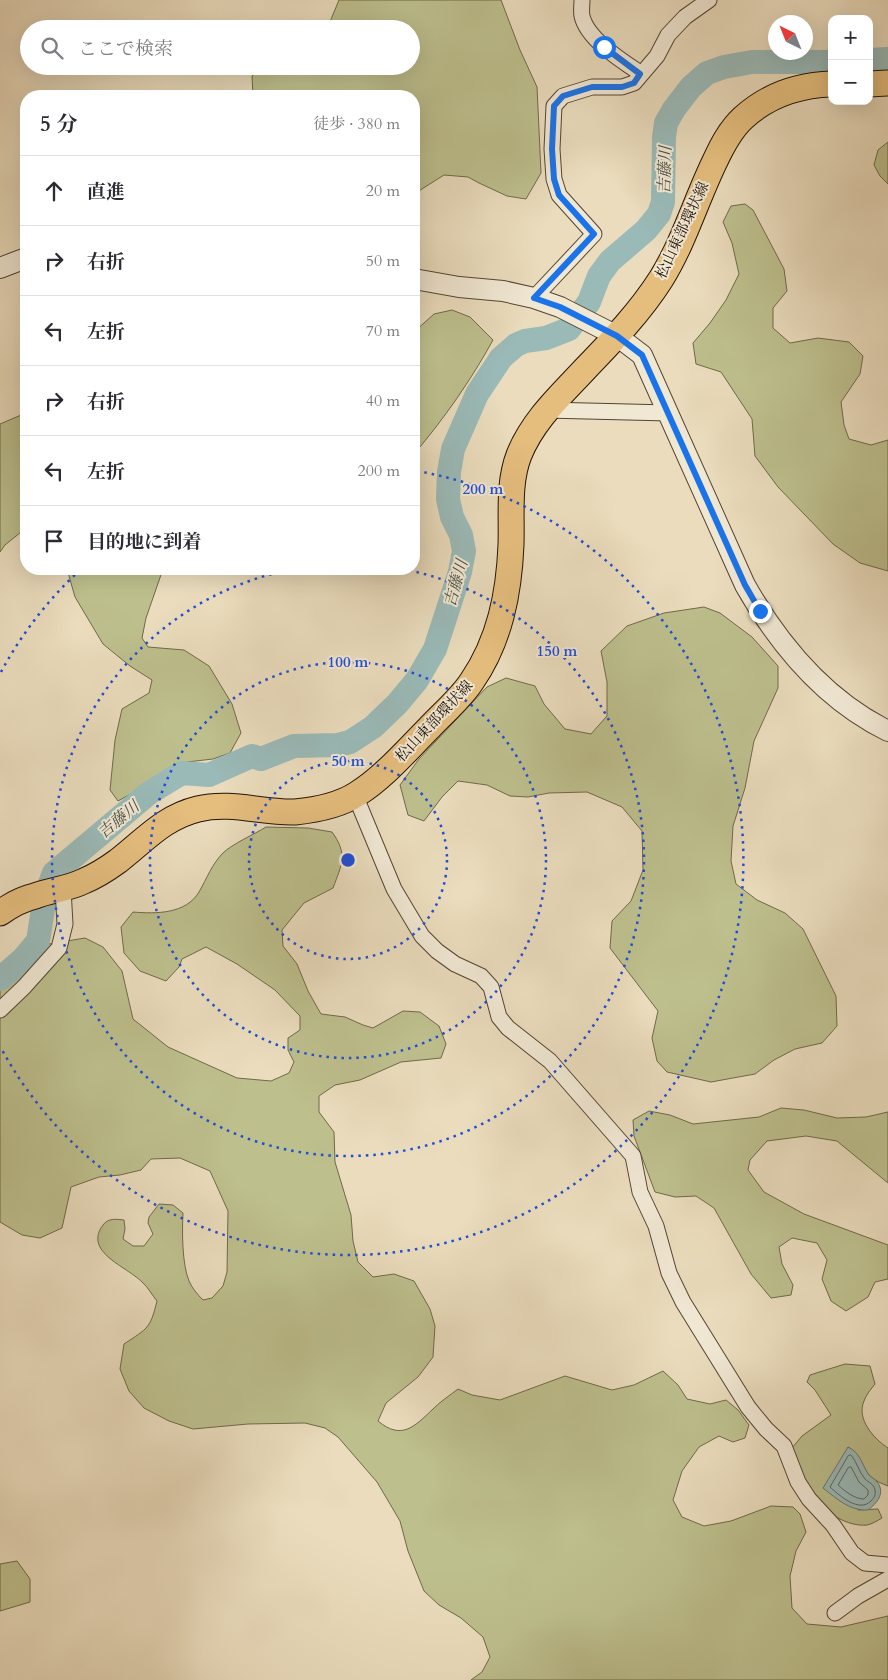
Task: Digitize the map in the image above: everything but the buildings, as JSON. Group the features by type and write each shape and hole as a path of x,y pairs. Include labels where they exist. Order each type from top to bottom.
{"main road":[{"path":"873,84 888,83"},
{"name":"松山東部環状線","path":"0,913 23,899 80,883 101,872 116,862 150,833 166,822 183,814 215,806 240,806 270,811 297,812 330,806 355,795 384,774 472,682 489,652 501,620 507,589 511,547 512,479 519,456 532,431 606,331 640,309 662,276 724,142 741,120 764,101 786,92 794,89 828,85"}],"street":[{"path":"582,0 582,16 589,30 604,47 640,74"},
{"path":"534,298 594,234 559,195 554,179 552,149 554,106 563,96 592,87 622,87 634,83 657,56 668,35 685,17 709,0"},
{"path":"0,268 20,260"},
{"path":"420,280 459,287 503,291 534,298 560,307 606,331 642,355 738,570 760,611 793,655 819,682 834,696 888,731"},
{"path":"546,410 669,413"},
{"path":"355,795 394,889 422,936 437,952 455,964 481,976 486,981 491,987 499,1016 508,1028 550,1061 633,1156 640,1192 656,1226 669,1273 683,1302 748,1407 766,1429 784,1446 798,1482 809,1500 833,1525 852,1553 866,1563 888,1565"},
{"path":"0,1010 24,987 59,948 65,924 52,891"},
{"path":"835,1613 858,1596 888,1579"}],"green space":[{"path":"339,0 501,0 520,50 537,87 541,173 526,199 507,196 468,177 444,175 420,190 420,90 253,90 253,75 420,75 420,20 331,20"},
{"path":"888,142 888,184 880,176 874,165 878,150"},
{"path":"745,204 753,210 784,269 787,291 773,308 773,328 790,343 818,338 849,342 863,356 860,374 841,402 844,425 849,439 871,445 888,440 888,571 860,563 833,544 778,487 755,456 752,419 721,372 696,364 693,343 726,300 739,274 732,243 723,222 731,206"},
{"path":"452,310 470,317 493,340 476,370 420,447 420,327 434,314"},
{"path":"20,416 20,533 5,545 0,552 0,424"},
{"path":"69,575 161,575 146,618 142,638 148,647 184,650 209,666 232,704 241,733 230,753 213,759 187,762 118,801 110,790 115,740 122,709 149,693 152,680 130,666 103,644 75,597"},
{"path":"704,607 720,613 752,637 778,666 778,688 754,741 745,788 733,826 731,861 736,884 757,900 785,913 803,929 836,996 837,1026 822,1043 795,1049 774,1060 755,1074 711,1082 667,1072 657,1061 652,1038 658,1011 610,948 612,921 631,901 643,870 642,831 622,807 587,792 549,793 528,797 510,796 487,785 458,781 442,797 424,821 408,815 400,785 419,759 487,687 506,678 535,686 544,704 565,729 591,734 607,716 607,682 601,651 627,626 664,613"},
{"path":"266,827 308,828 332,832 342,853 341,866 333,888 304,903 282,930 283,946 297,964 308,991 321,1014 345,1017 373,1028 403,1011 420,1012 439,1026 446,1044 441,1058 401,1062 360,1080 335,1085 319,1096 319,1112 334,1132 335,1162 351,1215 353,1241 358,1262 373,1277 394,1274 414,1281 430,1309 435,1326 433,1357 418,1377 386,1403 378,1421 394,1430 408,1429 458,1389 472,1395 500,1400 565,1376 612,1390 634,1385 663,1371 678,1385 687,1399 710,1404 726,1400 738,1410 749,1425 745,1438 733,1442 719,1436 699,1447 682,1471 673,1500 682,1517 704,1526 731,1521 771,1506 793,1507 800,1514 806,1532 796,1551 790,1576 792,1608 807,1624 841,1627 888,1616 888,1680 471,1680 482,1672 490,1657 483,1637 461,1618 439,1605 424,1591 408,1551 400,1521 377,1482 338,1437 325,1428 305,1423 248,1424 193,1429 169,1421 144,1408 129,1391 120,1369 124,1344 147,1327 157,1301 142,1282 102,1251 98,1243 98,1235 107,1221 115,1219 124,1220 123,1239 133,1246 144,1246 153,1234 148,1223 149,1217 159,1204 173,1205 183,1213 184,1257 189,1281 203,1300 212,1298 223,1286 227,1272 228,1211 210,1171 180,1158 151,1159 141,1170 99,1177 71,1187 62,1228 40,1238 22,1235 0,1222 0,980 25,962 43,945 85,938 103,947 122,971 133,1019 168,1047 237,1078 271,1081 289,1073 294,1062 288,1050 288,1038 300,1030 300,1016 275,990 237,964 206,947 182,959 179,967 166,981 140,971 124,953 121,927 133,912 170,911 186,905 199,892 213,866 223,853"},
{"path":"781,1108 804,1110 837,1118 866,1117 888,1112 888,1183 837,1141 806,1136 767,1141 750,1160 748,1170 764,1192 804,1214 888,1245 888,1279 875,1282 868,1297 846,1311 831,1301 822,1279 827,1260 817,1243 792,1238 779,1247 782,1264 793,1285 791,1295 771,1298 751,1274 714,1208 696,1196 675,1197 655,1192 634,1136 633,1120 649,1111 670,1115 693,1124 759,1117"},
{"path":"845,1364 870,1366 875,1384 865,1399 862,1415 872,1434 888,1448 888,1486 870,1476 864,1469 859,1457 848,1447 858,1510 878,1509 882,1518 867,1525 852,1524 838,1518 818,1504 806,1487 792,1448 802,1436 831,1415 815,1390 807,1382 810,1375"},
{"path":"17,1561 30,1579 30,1602 0,1611 0,1564"}],"water":[{"path":"848,1447 857,1454 868,1474 877,1481 880,1487 879,1498 868,1510 855,1509 823,1488"}],"waterway":[{"name":"吉藤川","path":"873,60 888,59"},
{"name":"吉藤川","path":"0,979 24,958 38,941 45,896 54,873 149,793 182,773 209,775 252,756 261,759 294,746 338,745 350,742 373,727 397,704 417,680 435,649 460,572 464,551 461,535 452,517 448,499 449,472 453,449 477,394 501,358 516,345 525,341 546,338 569,329 589,302 599,276 610,261 646,230 659,214 663,202 666,123 691,87 707,73 724,67 752,62 828,62"}],"route":[{"path":"604,47 640,74 634,83 622,87 592,87 563,96 554,106 552,149 554,179 559,195 594,234 534,298 560,307 617,336 642,355 745,585 760,611"}]}
